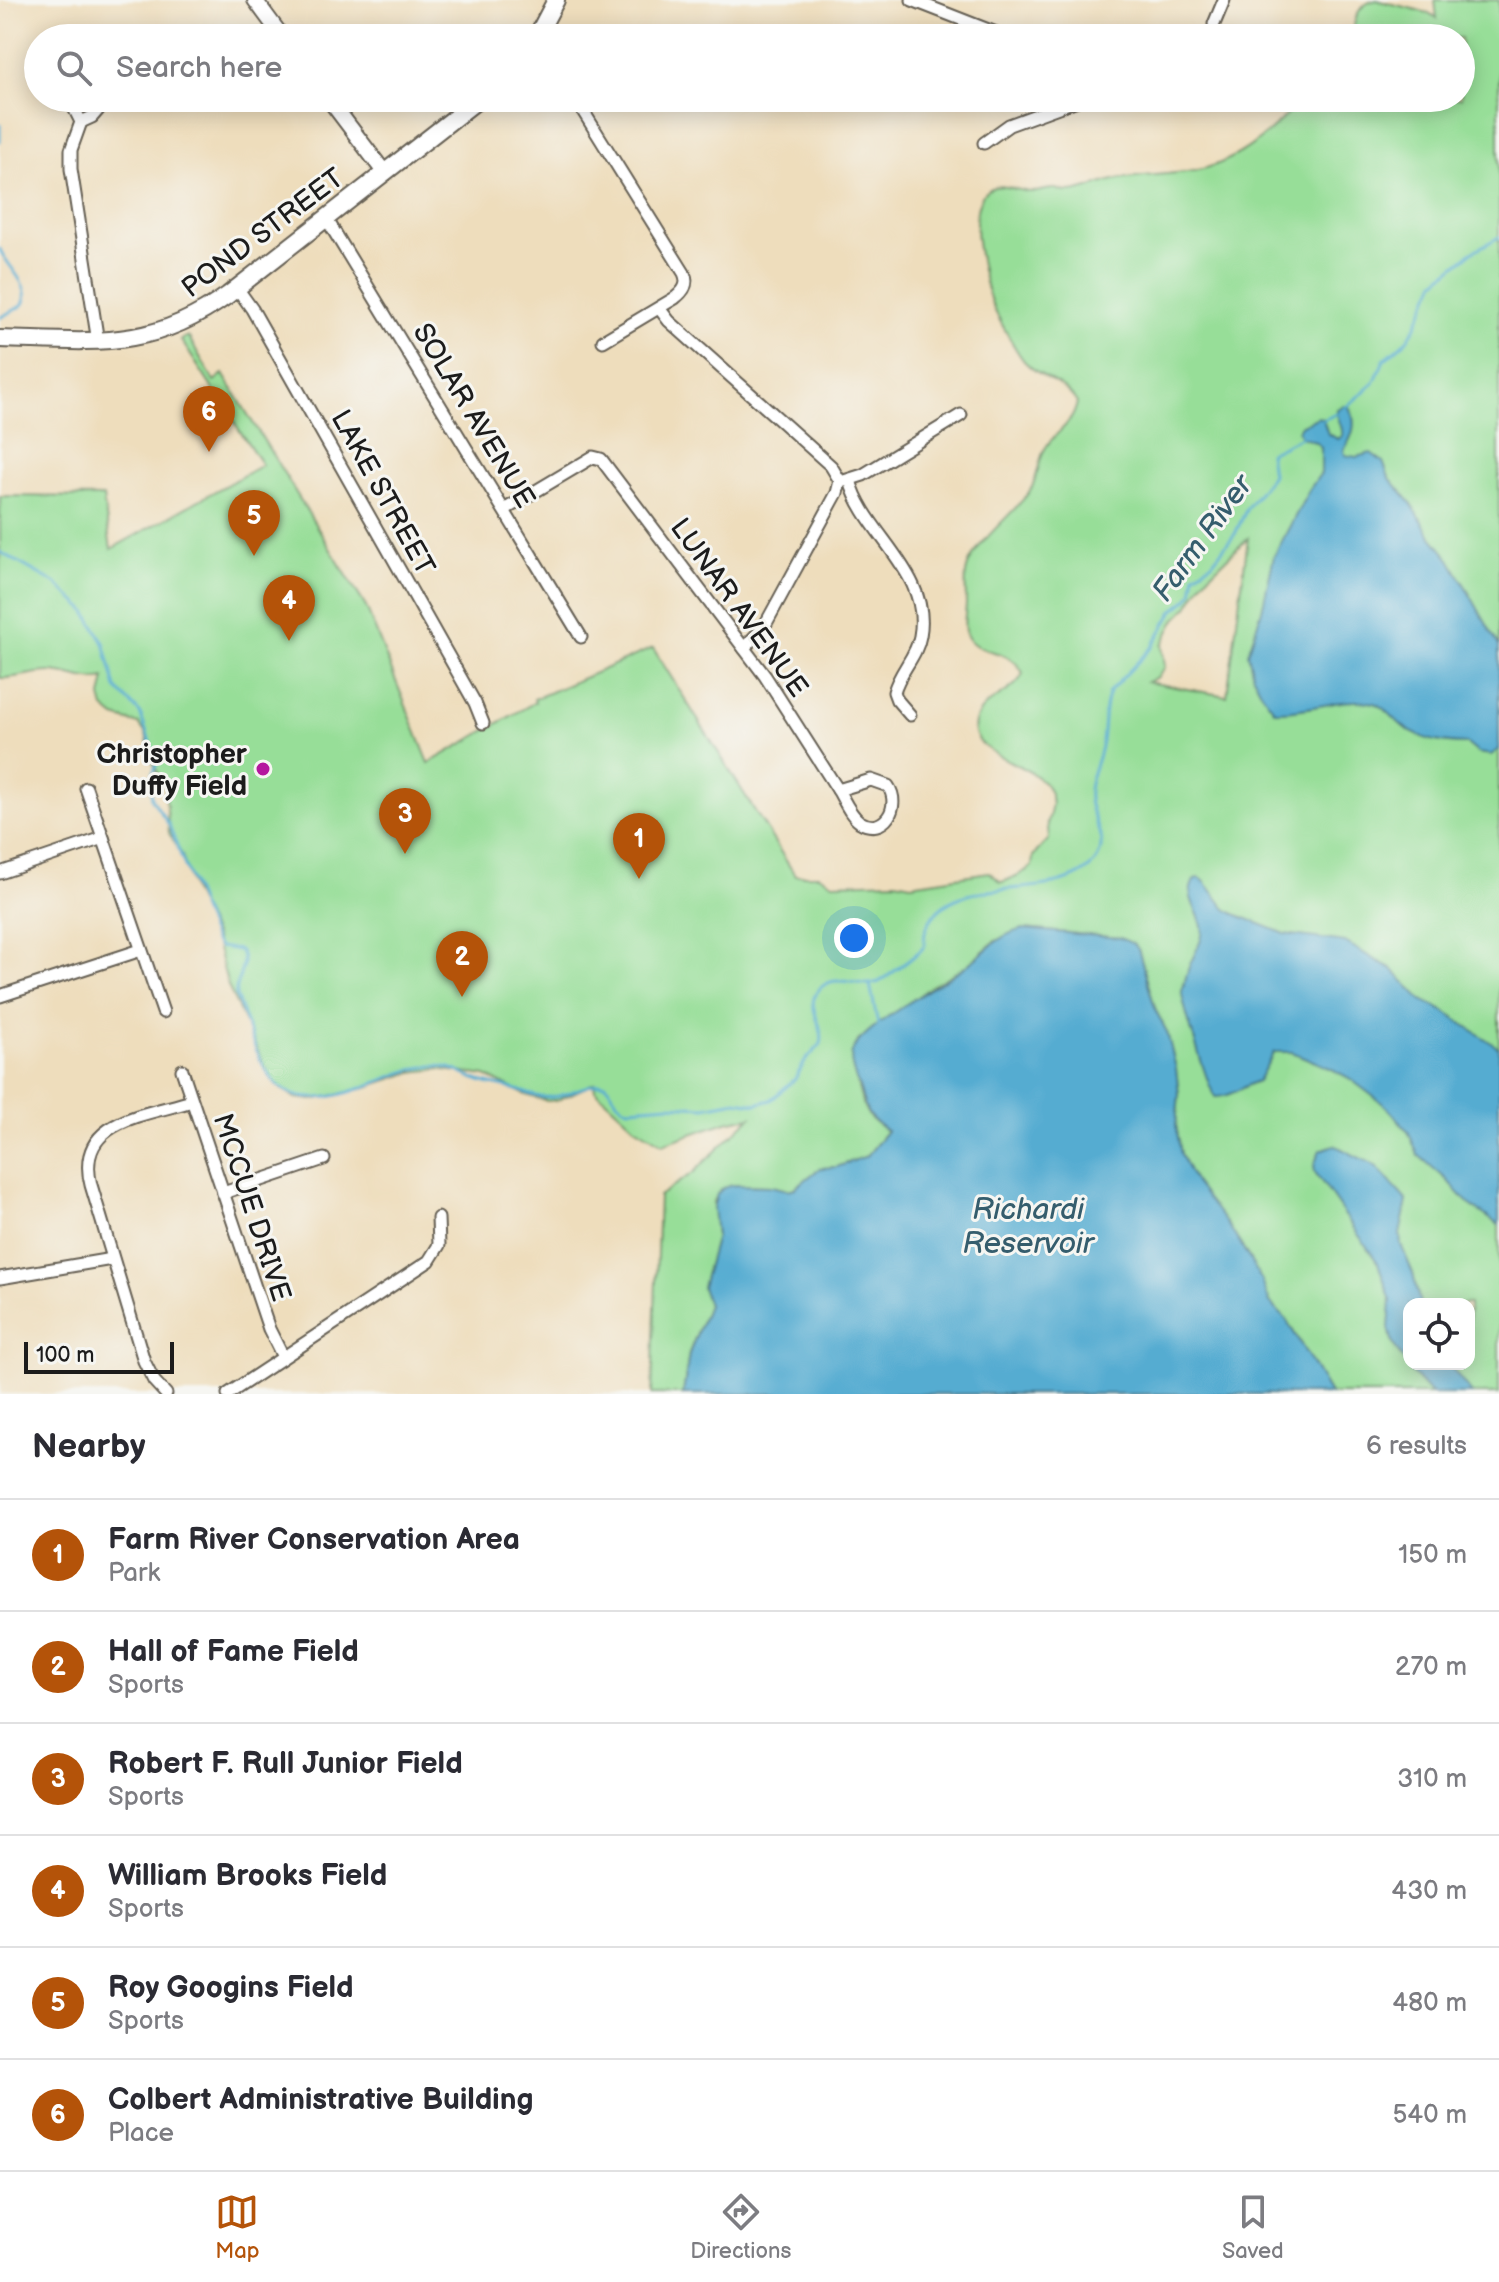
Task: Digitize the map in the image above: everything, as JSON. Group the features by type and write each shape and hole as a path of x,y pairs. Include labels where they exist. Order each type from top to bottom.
{"main road":[{"path":"543,24 556,0"},
{"name":"POND STREET","path":"0,339 98,342 143,336 178,325 210,308 237,288 462,112"}],"street":[{"path":"255,0 273,24"},
{"path":"912,0 973,24"},
{"path":"1214,24 1224,0"},
{"path":"76,112 81,122"},
{"path":"96,112 81,122 71,150 71,169 98,342"},
{"path":"339,112 384,172"},
{"path":"584,112 684,273 685,286 675,298 603,341"},
{"path":"984,143 1009,125 1045,112"},
{"name":"SOLAR AVENUE","path":"326,218 581,637"},
{"name":"LAKE STREET","path":"237,288 325,437 475,703 483,723"},
{"path":"659,308 669,321 845,480 912,580 921,622 920,639 894,692 910,715"},
{"path":"744,648 764,627 845,480 863,475 961,415"},
{"name":"LUNAR AVENUE","path":"504,510 598,457 771,685 855,817 865,824 882,822 894,808 892,792 881,782 867,781 838,790"},
{"path":"86,788 163,1012"},
{"path":"0,873 103,838"},
{"path":"0,996 141,950"},
{"name":"MCCUE DRIVE","path":"182,1070 271,1336 283,1357"},
{"path":"166,1394 147,1368 88,1171 91,1152 103,1134 120,1122 192,1101"},
{"path":"223,1193 324,1159"},
{"path":"228,1394 429,1261 439,1245 438,1218"},
{"path":"0,1278 112,1259"}],"green space":[{"path":"1377,0 1437,18 1435,0 1499,0 1499,1394 1330,1394 1286,1319 1270,1303 1249,1258 1230,1228 1194,1183 1181,1155 1176,1125 1179,1094 1171,1051 1138,949 1120,938 1024,929 995,941 966,966 933,985 858,1041 854,1057 861,1099 870,1118 887,1130 867,1156 837,1167 820,1169 795,1188 732,1185 713,1201 716,1236 702,1287 708,1305 689,1353 683,1394 652,1394 659,1196 694,1172 751,1117 726,1122 663,1144 635,1127 595,1090 594,1083 558,1100 547,1101 526,1095 486,1076 438,1069 412,1072 361,1089 313,1100 295,1098 279,1087 268,1073 228,986 214,934 193,892 182,855 169,833 165,788 151,758 146,734 139,724 115,717 104,708 101,697 105,678 91,679 52,672 0,678 0,496 103,497 111,549 262,465 181,340 188,336 214,381 223,374 366,607 429,763 535,702 534,699 653,648 795,875 819,875 833,883 896,881 911,884 989,872 1001,882 1004,881 1032,866 1033,856 1049,839 1048,823 1052,806 1049,791 1042,781 990,750 980,742 975,732 980,712 1013,686 1023,673 1009,658 977,646 966,634 966,573 975,552 1029,492 1046,447 1068,422 1077,403 1066,390 1026,363 995,311 978,247 977,212 981,198 989,189 999,186 1031,192 1056,189 1073,192 1114,180 1210,167 1254,144 1289,112 1475,112 1475,24 1354,24 1361,9","holes":["1248,538 1227,696 1147,682 1158,677 1165,667 1162,645 1176,619 1188,607 1204,580"]}],"water":[{"path":"1349,407 1354,424 1345,455 1356,457 1371,453 1383,462 1389,477 1450,559 1499,646 1499,749 1491,755 1478,753 1467,744 1421,737 1374,703 1350,701 1275,711 1253,676 1248,653 1274,556 1321,473 1321,447 1301,437 1298,431 1300,426 1318,417 1323,419 1328,434 1338,439 1342,432 1337,409"},
{"path":"1200,878 1226,909 1235,914 1285,934 1345,942 1391,968 1422,1000 1499,1048 1499,1225 1469,1204 1418,1155 1408,1131 1386,1106 1332,1069 1292,1052 1274,1052 1258,1081 1215,1097 1185,1009 1182,991 1202,936 1202,926 1190,891 1195,879"},
{"name":"Richardi Reservoir","path":"1024,929 1120,938 1138,949 1176,1068 1179,1094 1176,1125 1181,1155 1195,1183 1249,1258 1270,1303 1286,1319 1330,1394 683,1394 689,1354 708,1305 702,1287 716,1236 713,1208 717,1194 732,1185 772,1186 788,1190 820,1168 837,1167 867,1156 887,1131 868,1113 854,1074 851,1056 858,1042 885,1019 963,968 999,940"},
{"path":"1334,1145 1376,1166 1407,1201 1400,1234 1401,1245 1413,1273 1419,1298 1403,1298 1403,1360 1393,1344 1389,1328 1391,1301 1378,1263 1315,1172 1314,1165 1320,1150"},
{"path":"1453,1370 1472,1394 1431,1394 1411,1372"}],"waterway":[{"name":"Farm River","path":"0,125 0,141"},
{"name":"Farm River","path":"1344,409 1374,383 1384,360 1407,340 1436,281 1472,252 1499,237"},
{"name":"Farm River","path":"0,249 25,290 23,304 0,318"},
{"name":"Farm River","path":"1323,420 1338,413"},
{"name":"Farm River","path":"0,552 55,583 85,610 104,643 116,688 140,713 157,763 150,780 152,799 169,825 214,941 219,947 239,950 242,955 236,996 263,1066 274,1082 288,1093 307,1098 331,1097 432,1066 447,1067 483,1082 542,1097 559,1096 591,1085 606,1084 617,1101 630,1108 669,1105 705,1107 736,1101 757,1104 771,1100 795,1079 806,1060 821,1044 821,1031 813,1004 823,985 838,981 879,982 922,949 925,932 934,915 956,899 990,891 1049,885 1083,873 1095,862 1101,839 1090,807 1089,792 1101,746 1109,692 1152,647 1173,611 1188,599 1195,574 1212,563 1235,534 1247,508 1272,475 1269,453 1301,437"},
{"path":"870,984 878,1025"}],"place":[{"name":"Colbert Administrative Building","path":"209,452"},
{"name":"Roy Googins Field","path":"254,556"},
{"name":"William Brooks Field","path":"289,641"},
{"name":"Christopher Duffy Field","path":"263,769"},
{"name":"Robert F. Rull Junior Field","path":"405,854"},
{"name":"Farm River Conservation Area","path":"639,879"},
{"name":"Hall of Fame Field","path":"462,997"}]}
